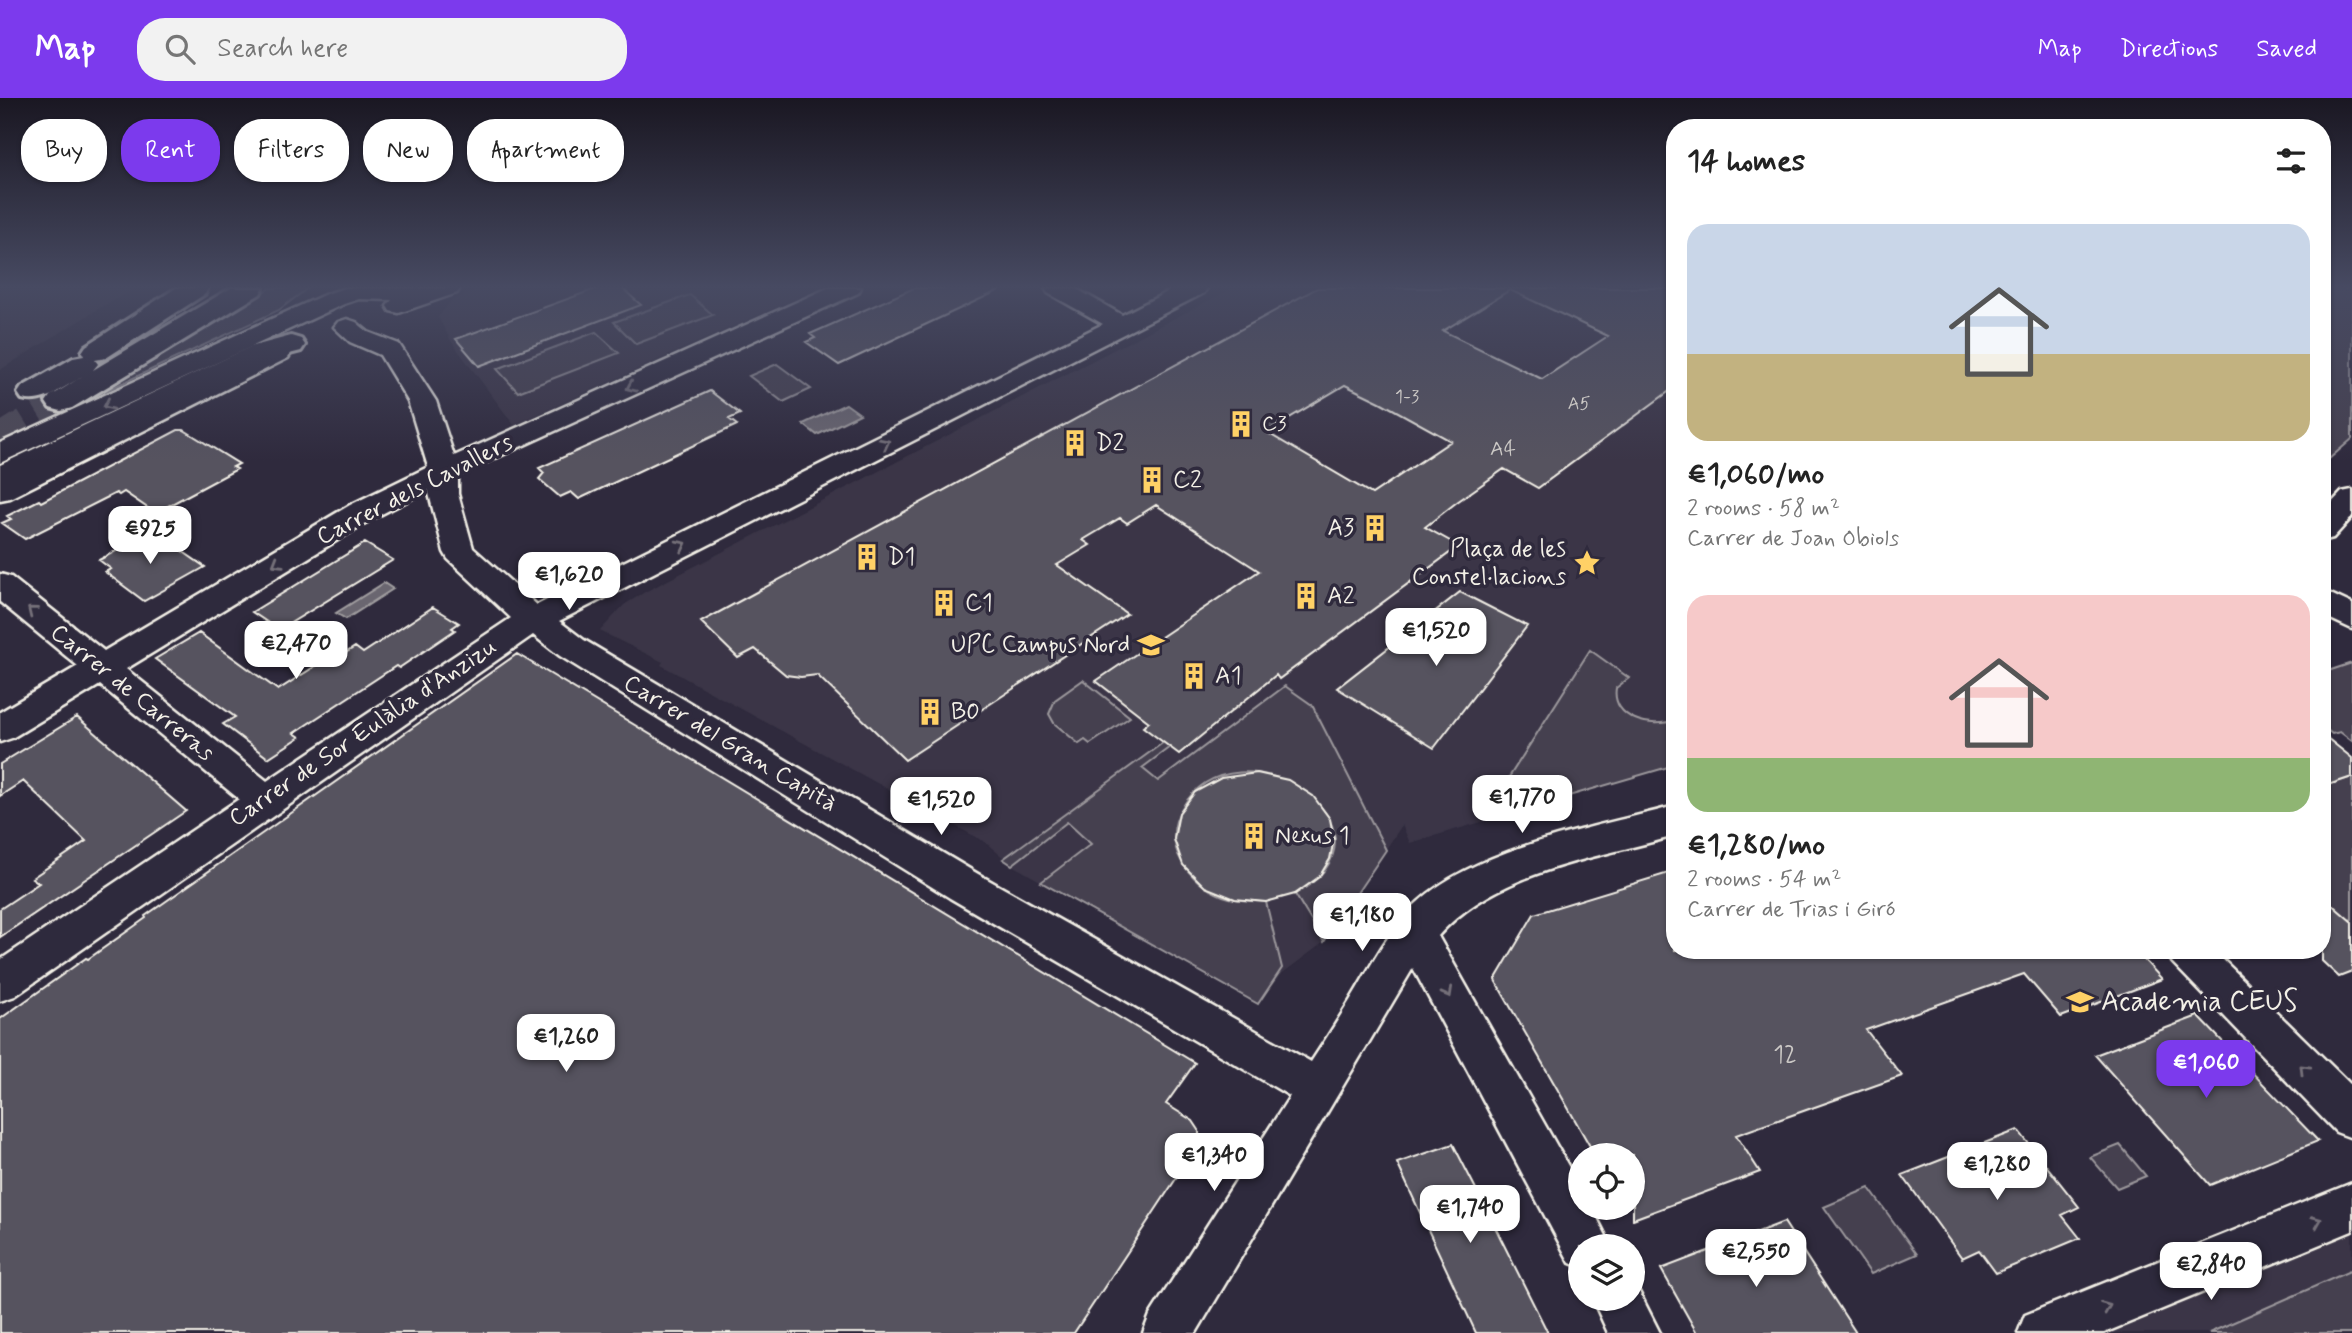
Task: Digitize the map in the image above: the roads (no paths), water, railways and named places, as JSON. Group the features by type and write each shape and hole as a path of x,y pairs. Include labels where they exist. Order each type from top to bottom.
{"highway":[{"path":"106,346 33,393 115,346"},
{"path":"61,402 154,346"},
{"path":"0,477 275,346"}],"street":[{"path":"0,454 267,346"},
{"path":"0,491 233,377 285,346"},
{"name":"Carrer del Gran Capità","path":"386,346 422,401 444,471 443,494 459,552 533,620 572,648 964,886 1318,1089"},
{"name":"Carrer dels Cavallers","path":"0,729 361,512 444,471 721,346"},
{"name":"Carrer de Sor Eulàlia d'Anzizu","path":"0,982 533,620 1081,346"},
{"path":"2331,521 2352,499"},
{"name":"Carrer de Carreras","path":"0,585 265,800"},
{"path":"2331,606 2352,618"},
{"path":"1168,1333 1367,1010 1392,962 1415,933 1452,898 1490,878 1666,824"},
{"path":"1415,933 1580,1234"},
{"path":"2195,959 2352,1117"},
{"path":"2043,1333 2352,1207"},
{"path":"1623,1311 1635,1333"}],"tunnel":[{"path":"0,440 61,402"}],"place":[{"name":"C3","path":"1241,424"},
{"name":"D2","path":"1075,443"},
{"name":"C2","path":"1152,480"},
{"name":"A3","path":"1375,528"},
{"name":"D1","path":"867,557"},
{"name":"Plaça de les Constel·lacions","path":"1587,563"},
{"name":"A2","path":"1306,596"},
{"name":"C1","path":"944,603"},
{"name":"UPC Campus Nord","path":"1151,645"},
{"name":"A1","path":"1194,676"},
{"name":"B0","path":"930,712"},
{"name":"Nexus 1","path":"1254,836"},
{"name":"Academia CEUS","path":"2080,1002"}]}
